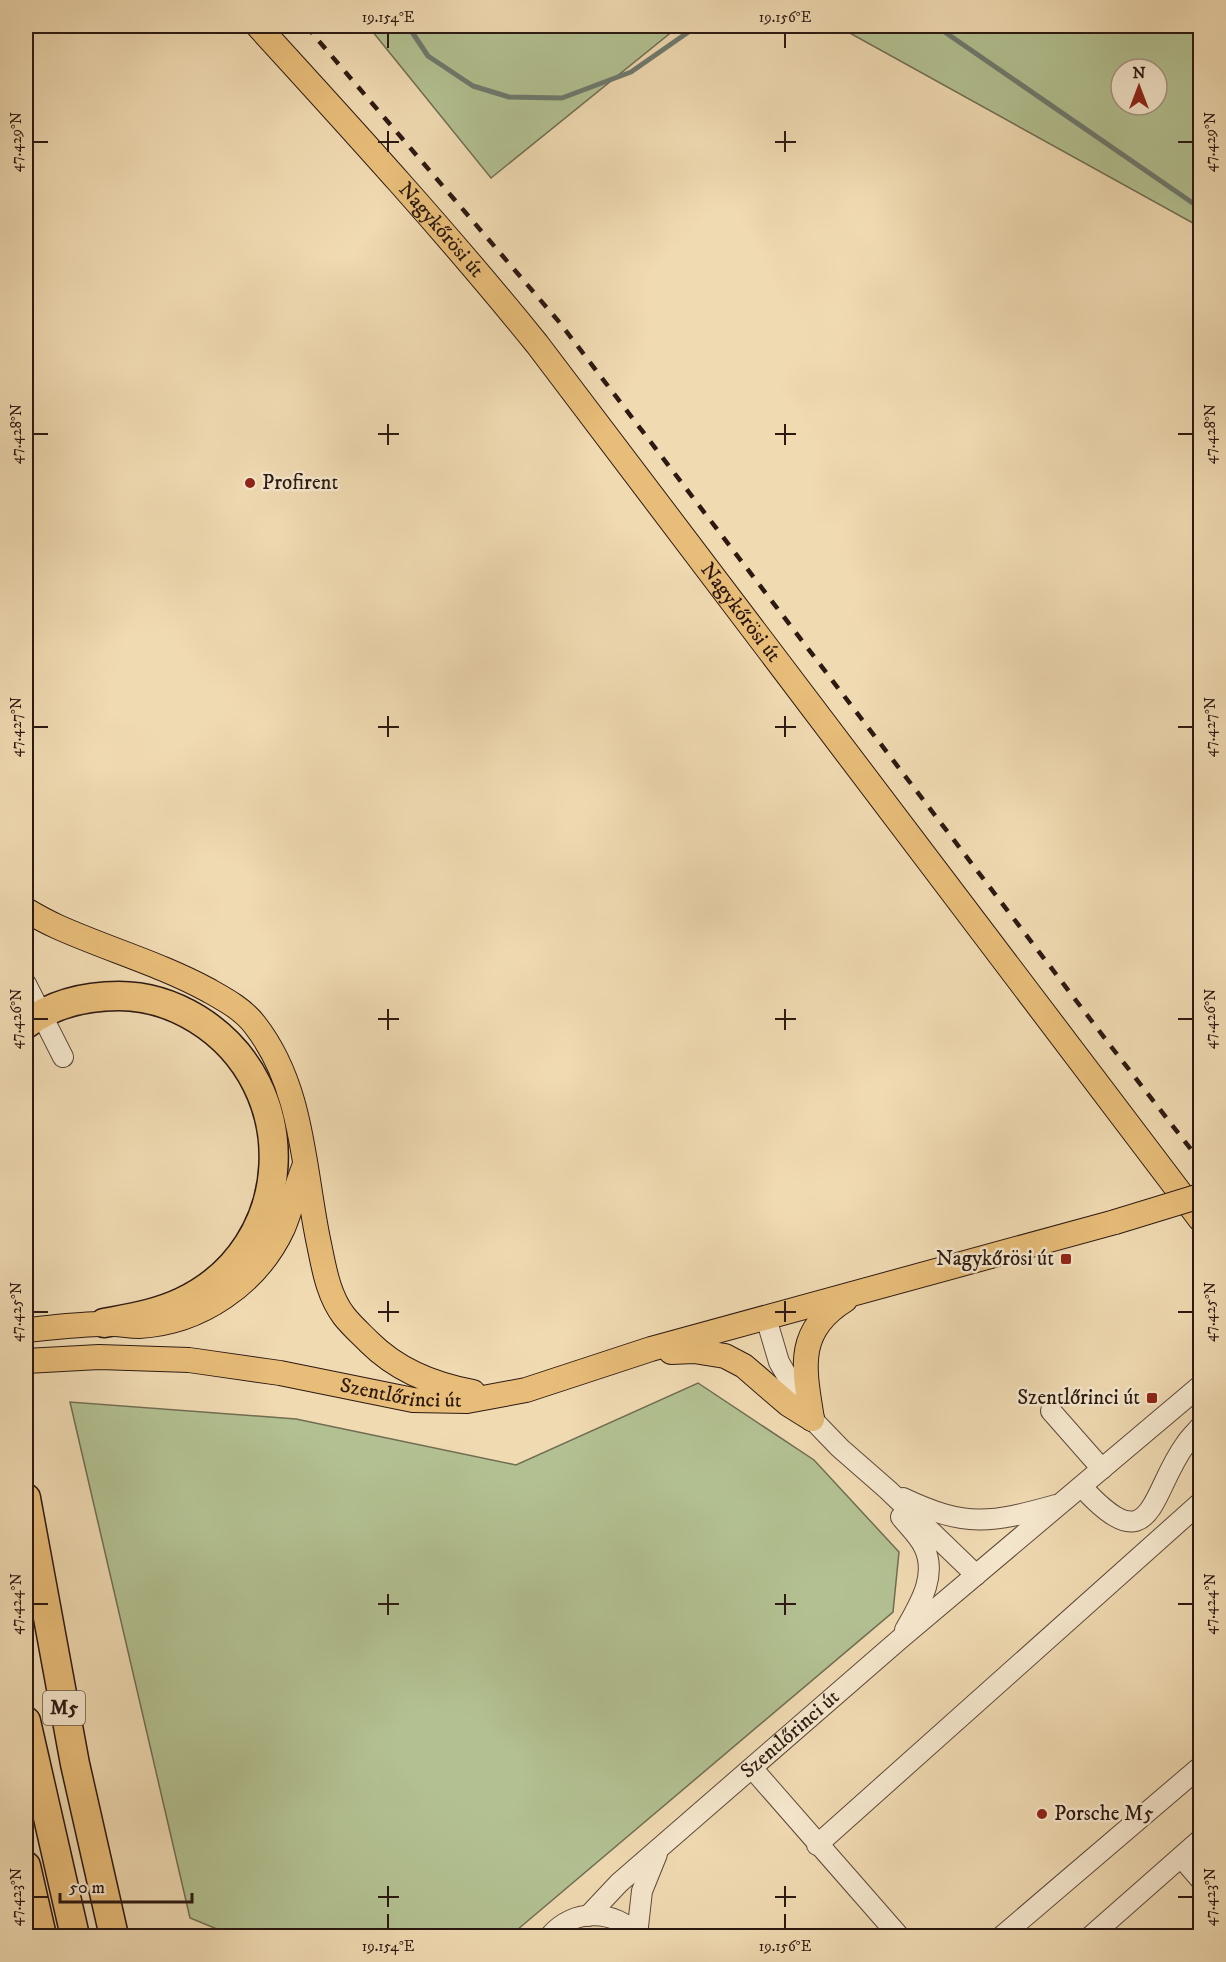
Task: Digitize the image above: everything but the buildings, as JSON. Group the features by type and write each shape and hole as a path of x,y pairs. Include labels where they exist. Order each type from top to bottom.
{"highway":[{"path":"34,1019 71,1001 105,996 127,996 169,1005 208,1026 232,1047 251,1073 268,1113 274,1156 270,1194 257,1229 237,1260 203,1290 184,1301 164,1310 104,1323"},
{"name":"M5","path":"26,1498 75,1764 113,1930"},
{"name":"M5","path":"26,1721 75,1936"},
{"path":"26,1866 42,1936"}],"main road":[{"name":"Nagykőrösi út","path":"258,26 417,201 537,344 1200,1219"},
{"path":"26,910 58,927 167,969 228,1001 254,1023 269,1045 288,1084 298,1116 310,1206 327,1282 343,1316 379,1352 424,1379 450,1388 496,1396"},
{"path":"26,1330 104,1323 139,1326 171,1322 209,1307 241,1285 271,1248 283,1227 305,1163"},
{"name":"Szentlőrinci út","path":"26,1361 99,1357 189,1360 280,1373 413,1400 467,1401 526,1390 651,1349 1115,1222 1200,1196"},
{"path":"812,1419 805,1374 807,1346 819,1323 833,1308 860,1291"},
{"path":"651,1349 671,1352 694,1351 725,1356 744,1366 788,1404 812,1419"}],"street":[{"path":"26,984 34,1019 63,1057"},
{"path":"766,1318 779,1362 812,1419 976,1575"},
{"name":"Szentlőrinci út","path":"588,1916 619,1883 900,1639 1200,1386"},
{"path":"1051,1411 1102,1469"},
{"path":"1082,1487 1094,1501 1113,1516 1123,1521 1132,1522 1138,1519 1154,1506 1184,1445 1200,1427"},
{"path":"888,1490 936,1513 981,1521 1007,1518 1062,1503"},
{"path":"888,1490 900,1515 924,1546 929,1573 925,1591 900,1639"},
{"path":"817,1845 1200,1503"},
{"path":"1002,1936 1200,1767"},
{"path":"752,1768 899,1936"},
{"path":"1092,1936 1200,1840"},
{"name":"Szentlőrinci út","path":"637,1936 642,1891 659,1848"},
{"path":"1181,1857 1200,1879"},
{"path":"550,1936 568,1921 598,1915 615,1919 637,1936"}],"green space":[{"path":"368,26 679,26 491,178"},
{"path":"837,26 1200,26 1200,227"},
{"path":"698,1383 814,1460 899,1552 893,1612 517,1930 517,1936 234,1936 190,1918 70,1402 296,1419 516,1465"}],"waterway":[{"path":"408,26 428,56 473,86 509,97 562,98 631,72 697,26"},
{"path":"936,26 1200,208"}],"railway":[{"path":"306,26 560,323 1200,1161"}],"place":[{"name":"Profirent","path":"250,483"},
{"name":"Nagykőrösi út","path":"1066,1259"},
{"name":"Szentlőrinci út","path":"1152,1398"},
{"name":"Porsche M5","path":"1042,1814"}]}
